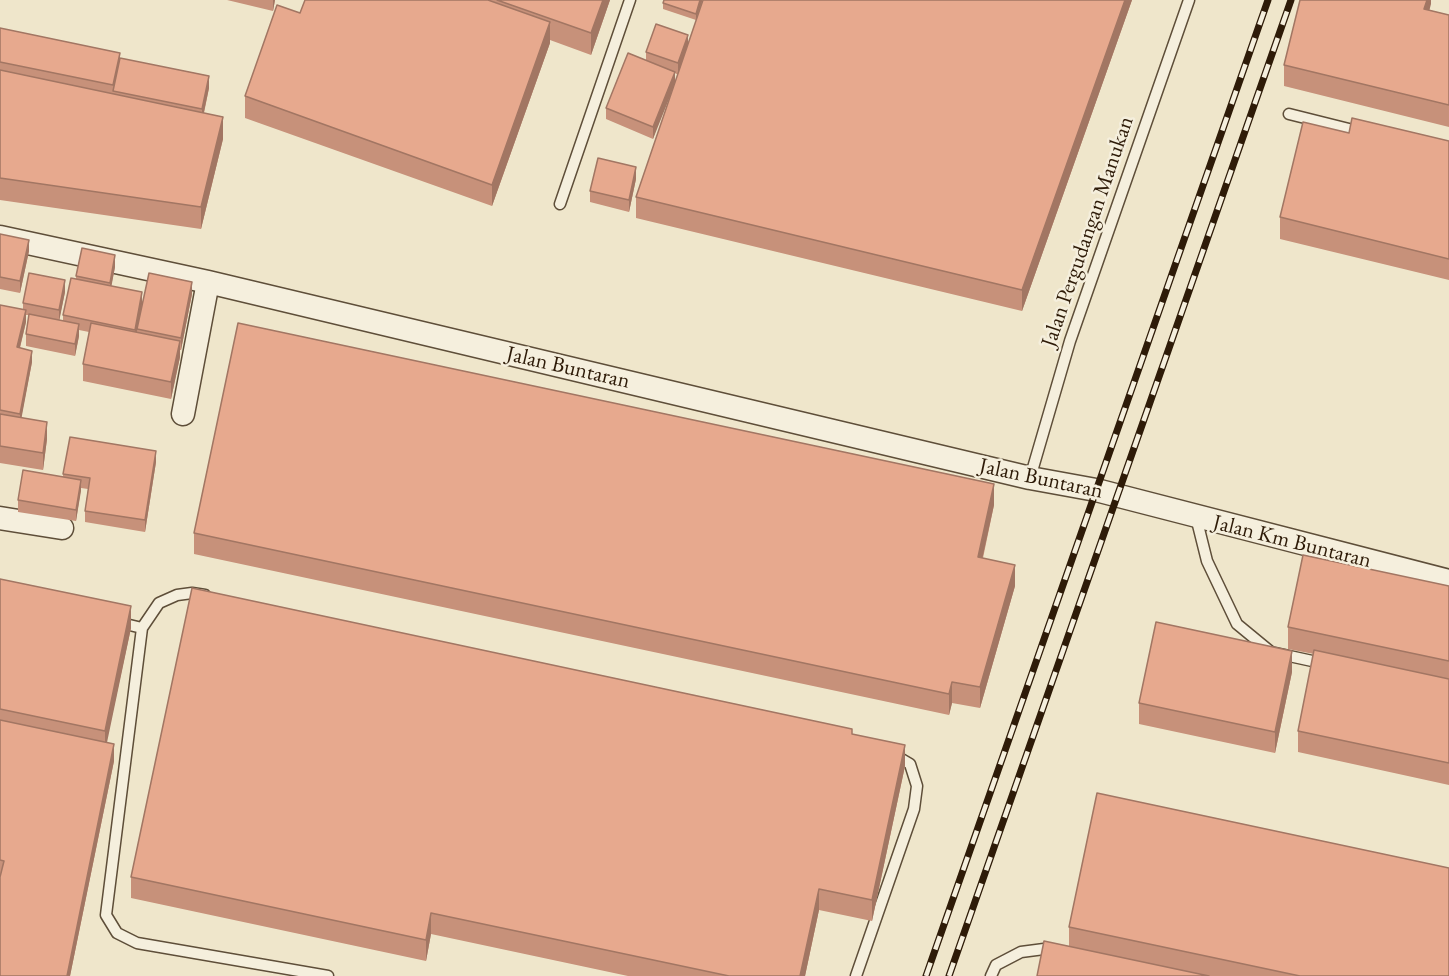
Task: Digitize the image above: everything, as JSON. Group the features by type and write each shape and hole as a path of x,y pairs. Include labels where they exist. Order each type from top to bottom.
{"street":[{"name":"Jalan Buntaran","path":"0,237 208,282 1030,478 1137,500"},
{"path":"183,414 208,282"},
{"name":"Jalan Km Buntaran","path":"1137,500 1449,581"},
{"path":"0,518 62,528"}],"lane":[{"path":"560,204 630,0"},
{"name":"Jalan Pergudangan Manukan","path":"1030,478 1070,341 1189,0"},
{"path":"1289,114 1369,134"},
{"path":"1196,517 1207,561 1237,624 1271,652 1338,666"},
{"path":"216,598 192,592 177,595 159,603 142,628 106,915 117,933 137,943 328,976"},
{"path":"109,620 142,628"},
{"path":"856,976 914,809 917,786 909,764 888,752 877,749"},
{"path":"991,976 996,965 1021,952 1044,949 1066,954"}],"building":[{"path":"305,0 488,0 550,22 492,185 245,96 277,5 300,13"},
{"path":"497,0 603,0 591,33"},
{"path":"664,0 700,0 696,14 663,3"},
{"path":"703,0 1125,0 1022,290 636,197"},
{"path":"1300,0 1427,0 1424,9 1449,15 1449,105 1284,65"},
{"path":"656,24 688,35 678,63 646,52"},
{"path":"0,28 120,53 113,85 0,62"},
{"path":"628,53 675,72 653,127 606,108"},
{"path":"120,58 209,76 202,109 113,91"},
{"path":"0,70 223,117 201,207 0,178"},
{"path":"1352,118 1449,141 1449,259 1280,217 1303,122 1349,133"},
{"path":"598,158 636,167 629,200 590,191"},
{"path":"0,234 29,240 20,281 0,277"},
{"path":"82,248 115,255 110,283 76,276"},
{"path":"29,273 65,280 59,310 23,303"},
{"path":"149,273 192,282 181,338 137,329"},
{"path":"71,278 142,292 135,330 63,315"},
{"path":"0,305 26,310 17,347 32,351 20,414 0,410"},
{"path":"29,314 79,324 75,344 26,334"},
{"path":"91,323 180,341 171,382 83,364"},
{"path":"238,323 994,484 978,557 1015,565 980,687 952,682 949,694 194,533"},
{"path":"0,414 47,422 43,453 0,446"},
{"path":"70,437 156,451 145,520 85,511 90,478 63,474"},
{"path":"23,470 81,480 76,510 18,500"},
{"path":"1303,555 1449,586 1449,661 1288,627"},
{"path":"0,579 131,606 105,731 0,709"},
{"path":"192,588 852,729 852,734 905,745 872,900 819,889 800,976 729,976 431,913 426,940 131,877"},
{"path":"1156,622 1292,651 1275,732 1139,703"},
{"path":"1314,650 1449,679 1449,763 1298,731"},
{"path":"0,720 114,744 67,976 0,976 0,877 4,861 0,860"},
{"path":"1097,793 1449,868 1449,976 1300,976 1069,927"},
{"path":"1044,941 1209,976 1037,976"}],"railway":[{"path":"926,976 1268,0"},
{"path":"949,976 1291,0"}]}
